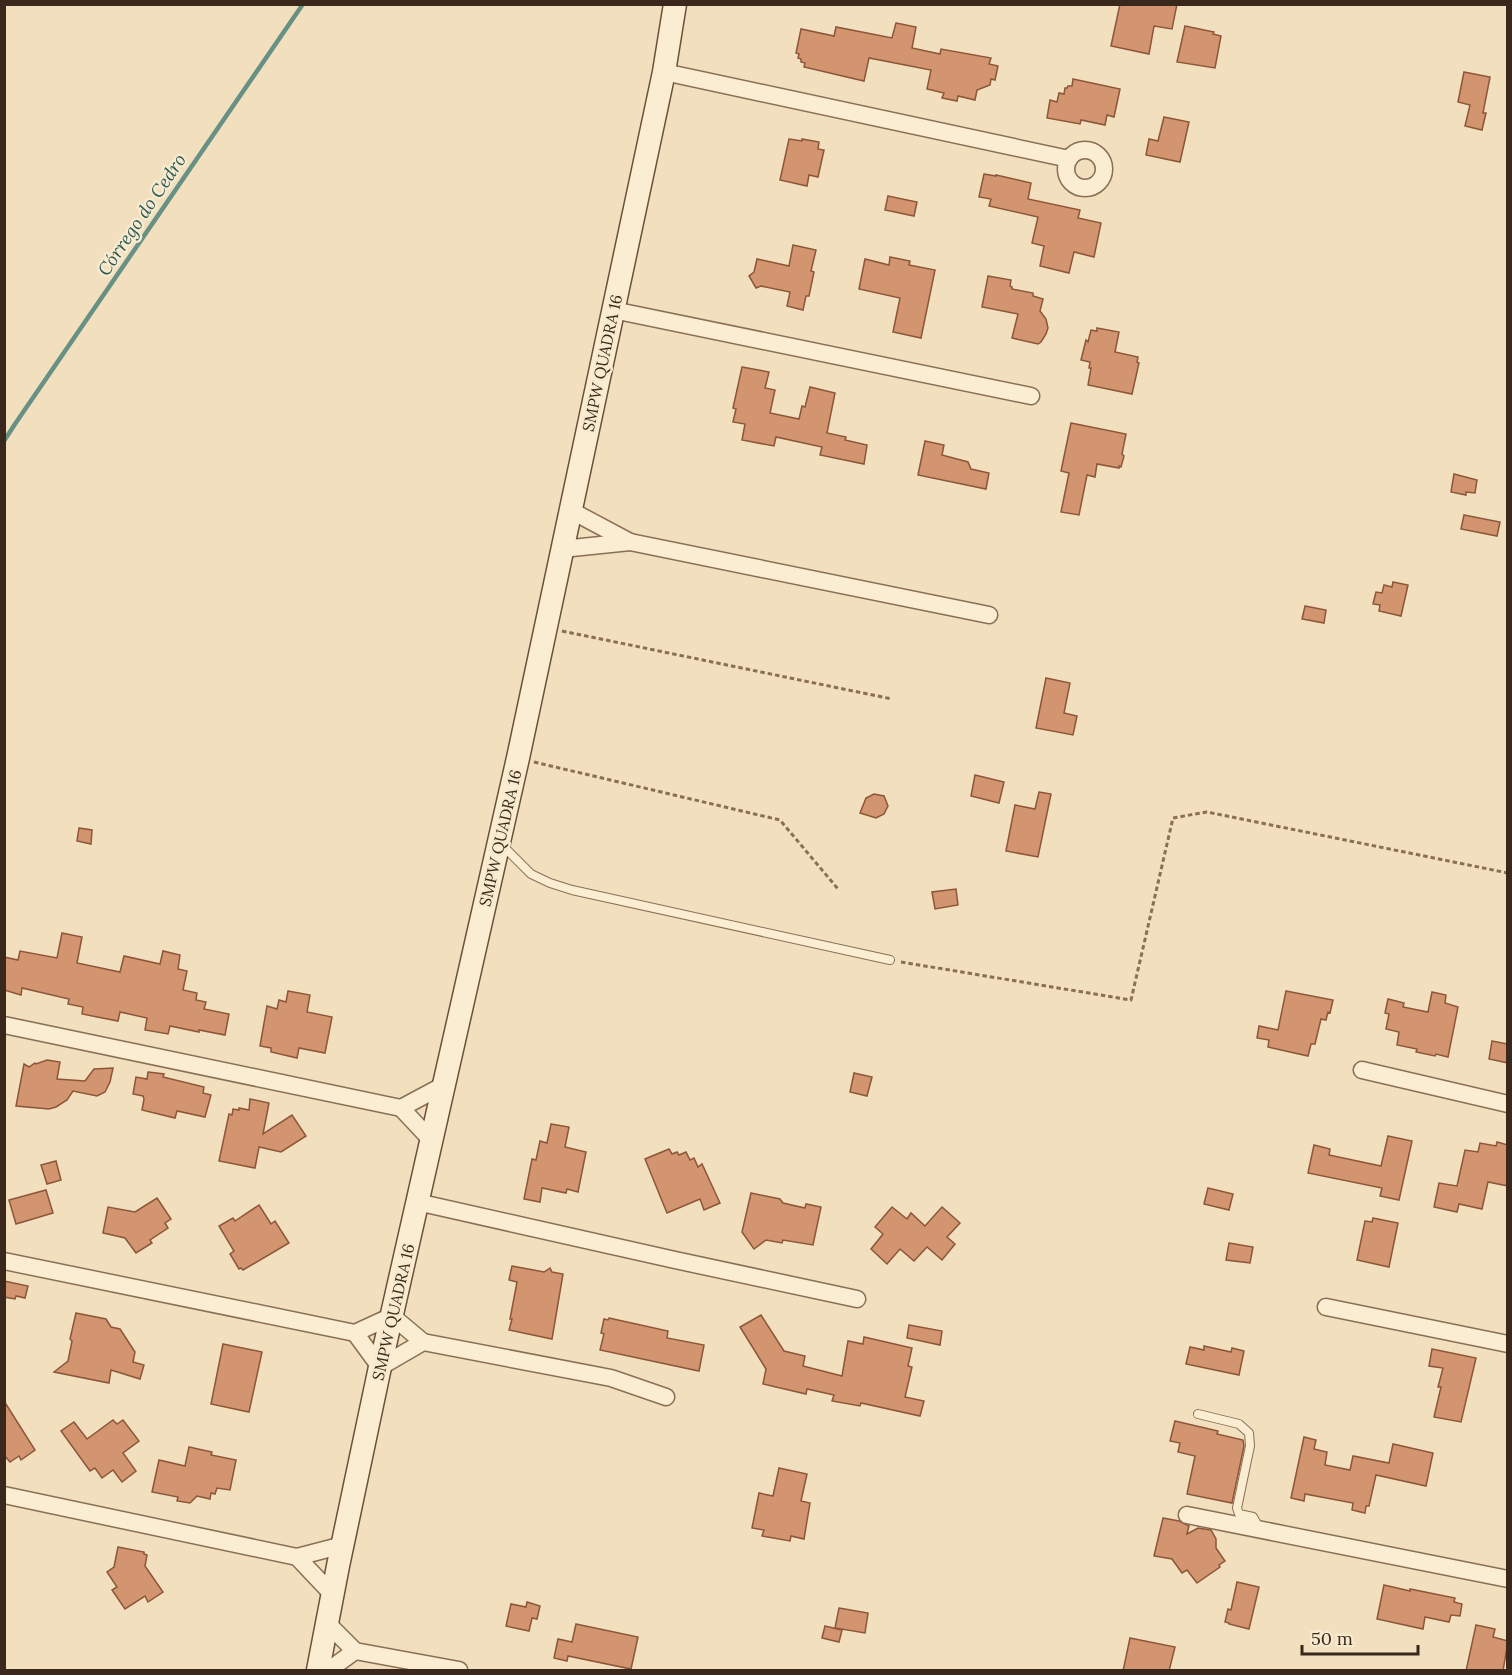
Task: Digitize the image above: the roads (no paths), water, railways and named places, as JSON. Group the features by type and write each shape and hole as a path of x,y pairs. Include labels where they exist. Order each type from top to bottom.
{"street":[{"name":"SMPW QUADRA 16","path":"318,1671 380,1367 546,628 664,72 675,4"},
{"path":"664,72 1069,159"},
{"path":"613,310 1031,396"},
{"path":"570,510 630,542 989,615"},
{"path":"562,549 630,542"},
{"path":"4,1025 401,1108 432,1141"},
{"path":"1362,1070 1508,1104"},
{"path":"401,1108 444,1085"},
{"path":"417,1202 857,1299"},
{"path":"4,1261 355,1334 392,1316 423,1342 611,1378 666,1397"},
{"path":"1326,1307 1508,1344"},
{"path":"355,1334 380,1367 423,1342"},
{"path":"4,1495 297,1557 343,1545"},
{"path":"1187,1515 1508,1579"},
{"path":"297,1557 332,1594"},
{"path":"327,1623 355,1651 459,1671"},
{"path":"329,1671 355,1651"}],"lane":[{"path":"499,841 531,874 572,890 890,960"},
{"path":"1198,1414 1239,1424 1249,1433 1250,1446 1237,1508 1239,1514 1253,1517 1257,1528"}],"waterway":[{"name":"Córrego do Cedro","path":"4,441 303,4"}]}
